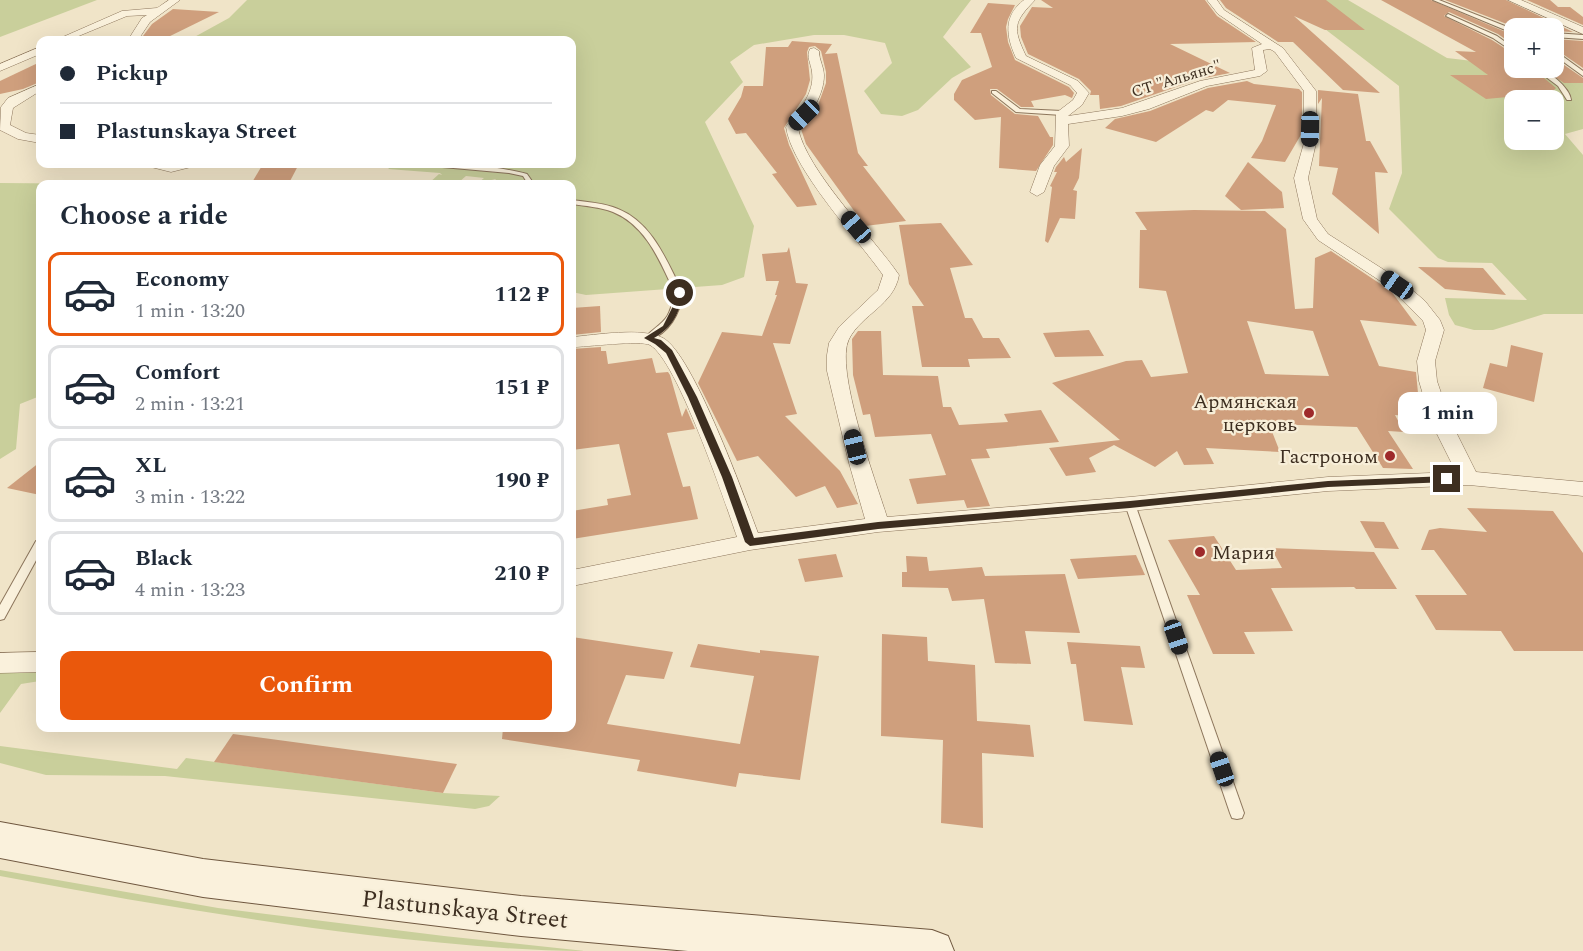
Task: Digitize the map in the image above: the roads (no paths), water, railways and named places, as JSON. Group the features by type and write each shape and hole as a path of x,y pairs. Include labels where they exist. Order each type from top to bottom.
{"main road":[{"name":"Plastunskaya Street","path":"0,840 203,878 521,916 932,951"}],"street":[{"path":"136,36 146,20 175,0"},
{"path":"1030,0 1015,13 1011,30 1021,58 1059,75 1082,89 1082,98 1063,117 1062,146 1047,165 1037,192"},
{"path":"1212,0 1221,12 1272,45 1286,58 1294,73 1310,91 1310,143 1301,178 1310,219 1323,237 1397,285 1419,305 1431,320 1435,330 1426,361 1428,381 1441,422 1468,478"},
{"path":"1513,0 1583,31"},
{"path":"70,36 125,13 157,11"},
{"name":"СТ \"Альянс\"","path":"1063,117 1122,112 1145,106 1204,83 1256,74 1261,70 1257,48 1272,45"},
{"path":"814,51 813,57 818,74 810,106 792,127 791,135 822,186 891,275 891,283 887,290 851,322 839,339 835,357 836,371 858,463 878,525"},
{"path":"0,68 36,52"},
{"path":"36,89 12,101 7,107 7,116 1,127 23,136 36,138"},
{"path":"576,342 648,338 658,342 669,352 693,397 727,477 750,542"},
{"path":"576,577 750,542 878,525 1130,504 1328,484 1468,478 1583,489"},
{"path":"0,663 36,662"}],"lane":[{"path":"1435,0 1504,28"},
{"path":"1577,0 1583,4"},
{"path":"1448,15 1504,43"},
{"path":"1495,37 1504,35"},
{"path":"1564,36 1583,37"},
{"path":"1564,60 1583,74"},
{"path":"1550,78 1567,92 1569,99"},
{"path":"994,92 1018,111 1063,117"},
{"path":"476,168 509,171 525,175 528,180"},
{"path":"576,202 601,204 622,212 650,236 680,293 676,308 666,327 648,338"},
{"path":"1130,504 1237,813"},
{"path":"0,616 36,551"}],"place":[{"name":"Армянская церковь","path":"1309,413"},
{"name":"Гастроном","path":"1390,456"},
{"name":"Мария","path":"1200,552"}]}
